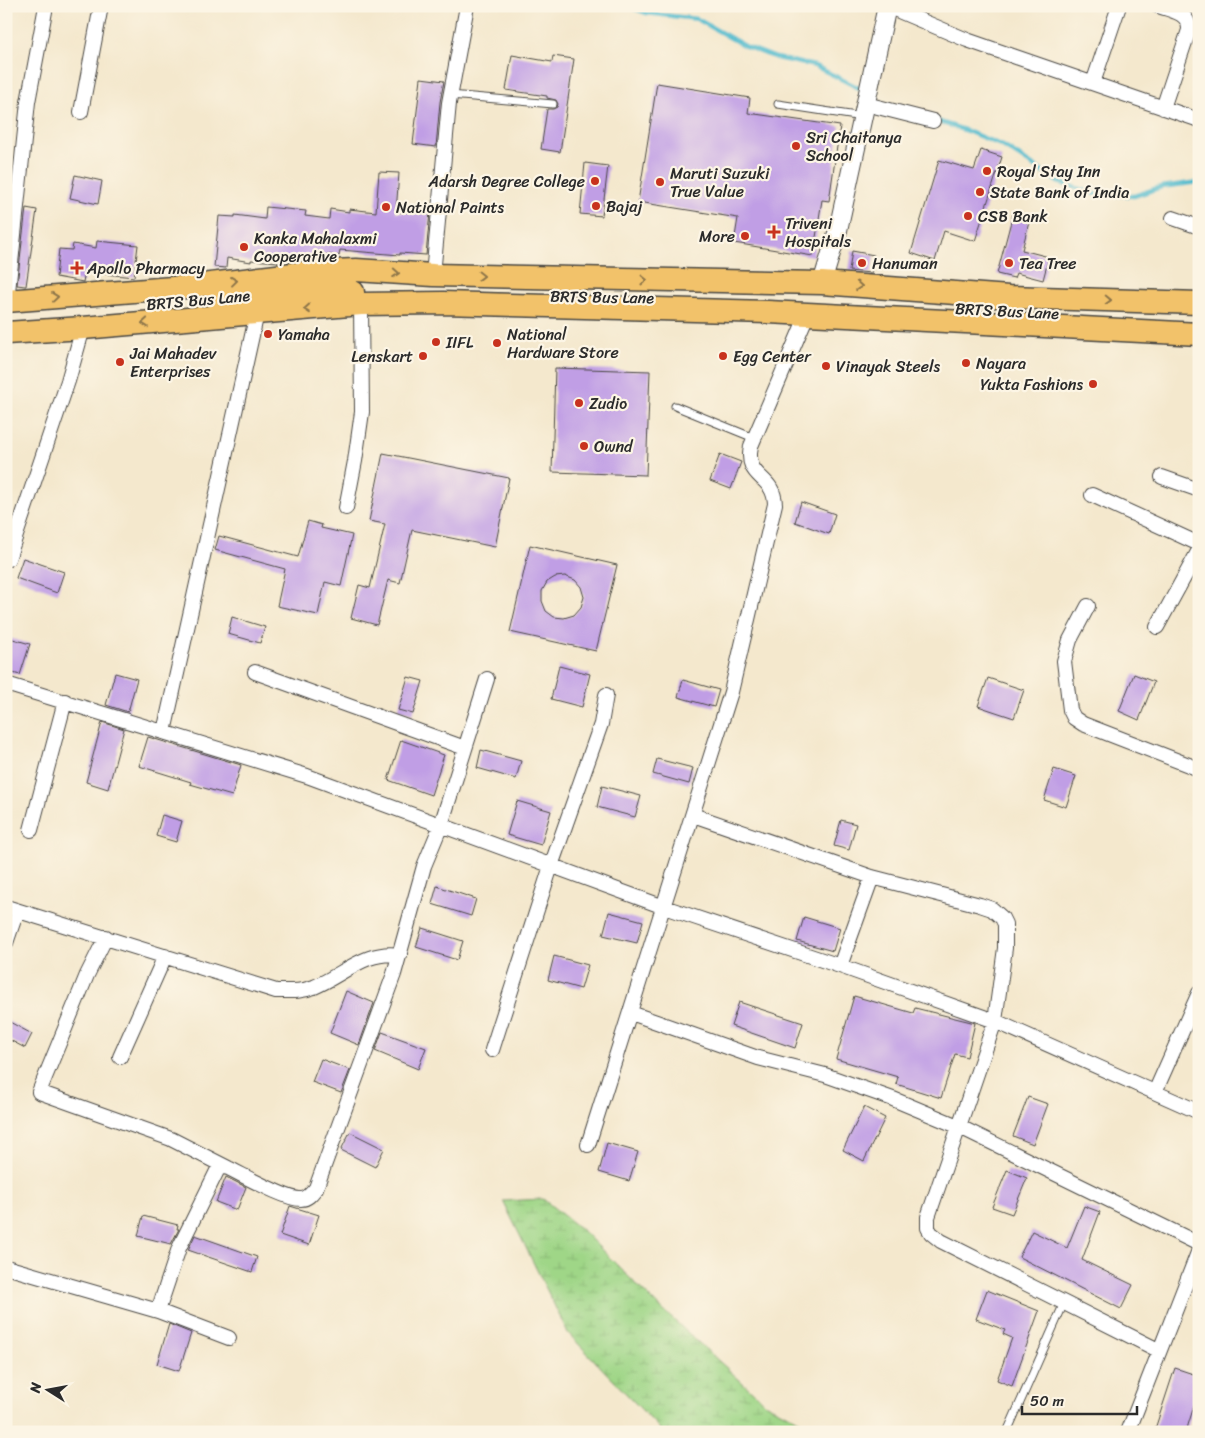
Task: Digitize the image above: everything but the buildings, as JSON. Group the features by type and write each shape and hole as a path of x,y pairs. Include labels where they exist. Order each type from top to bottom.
{"main road":[{"path":"7,301 185,287 310,272 356,270 814,300 1199,334"},
{"name":"BRTS Bus Lane","path":"6,316 293,291 814,300 1038,313 1199,319"},
{"path":"6,333 361,304 443,303 768,312 814,300 1009,297 1199,303"}],"street":[{"path":"7,301 28,102 46,6"},
{"path":"81,112 101,6"},
{"path":"433,275 450,95 467,6"},
{"path":"588,1145 731,692 774,511 775,497 773,490 770,485 756,474 750,461 751,446 814,300 838,230 887,6 967,40 1199,120"},
{"path":"1093,83 1118,6"},
{"path":"1158,6 1182,14 1190,25 1164,108"},
{"path":"866,102 933,122"},
{"path":"1173,218 1199,227"},
{"path":"346,508 362,412 361,304"},
{"path":"164,732 257,313"},
{"path":"8,559 68,382 83,328"},
{"path":"1162,477 1199,490"},
{"path":"1092,495 1199,544"},
{"path":"1157,627 1199,550"},
{"path":"1088,606 1070,640 1064,661 1070,710 1074,718 1083,724 1199,769"},
{"path":"255,672 465,748"},
{"path":"106,937 87,975 39,1092 171,1139 293,1198 300,1199 311,1195 319,1181 400,955 424,866 441,825 487,679"},
{"path":"6,684 307,776 664,908 840,966 995,1021 1199,1112"},
{"path":"492,1050 551,866 600,724 606,695"},
{"path":"31,830 65,701"},
{"path":"693,815 872,878 980,905 992,909 1002,918 1005,924 1005,948 995,1021 960,1127 929,1211 928,1223 931,1234 941,1241 1158,1350"},
{"path":"840,966 872,878"},
{"path":"6,943 12,909 251,984 276,991 296,992 314,987 375,955 390,953 400,955"},
{"path":"120,1057 165,956"},
{"path":"1155,1092 1199,993"},
{"path":"631,1013 758,1058 826,1075 893,1099 960,1127 1199,1244"},
{"path":"158,1311 179,1248 215,1172 220,1168 228,1168"},
{"path":"1128,1432 1158,1350 1199,1250"},
{"path":"6,1267 158,1311 229,1338"}],"lane":[{"path":"450,95 553,104"},
{"path":"778,104 866,102"},
{"path":"675,406 754,438"},
{"path":"1007,1432 1064,1303"}],"green space":[{"path":"543,1199 584,1232 653,1301 766,1404 823,1432 663,1432 568,1333 503,1201"}],"waterway":[{"path":"626,6 646,13 697,19 745,46 776,58 815,66 865,91"},
{"path":"934,120 1003,146 1058,182 1095,194 1134,196 1161,187 1199,182"}],"place":[{"name":"Sri Chaitanya School","path":"796,146"},
{"name":"Royal Stay Inn","path":"987,171"},
{"name":"Adarsh Degree College","path":"595,181"},
{"name":"Maruti Suzuki True Value","path":"660,182"},
{"name":"State Bank of India","path":"980,192"},
{"name":"Bajaj","path":"596,206"},
{"name":"National Paints","path":"386,207"},
{"name":"CSB Bank","path":"968,216"},
{"name":"Triveni Hospitals","path":"774,232"},
{"name":"More","path":"745,236"},
{"name":"Kanka Mahalaxmi Cooperative","path":"244,247"},
{"name":"Hanuman","path":"862,263"},
{"name":"Tea Tree","path":"1009,263"},
{"name":"Apollo Pharmacy","path":"77,268"},
{"name":"Yamaha","path":"268,334"},
{"name":"IIFL","path":"436,342"},
{"name":"National Hardware Store","path":"497,343"},
{"name":"Lenskart","path":"423,356"},
{"name":"Egg Center","path":"723,356"},
{"name":"Jai Mahadev Enterprises","path":"120,362"},
{"name":"Nayara","path":"966,363"},
{"name":"Vinayak Steels","path":"826,366"},
{"name":"Yukta Fashions","path":"1093,384"},
{"name":"Zudio","path":"579,403"},
{"name":"Ownd","path":"584,446"}]}
